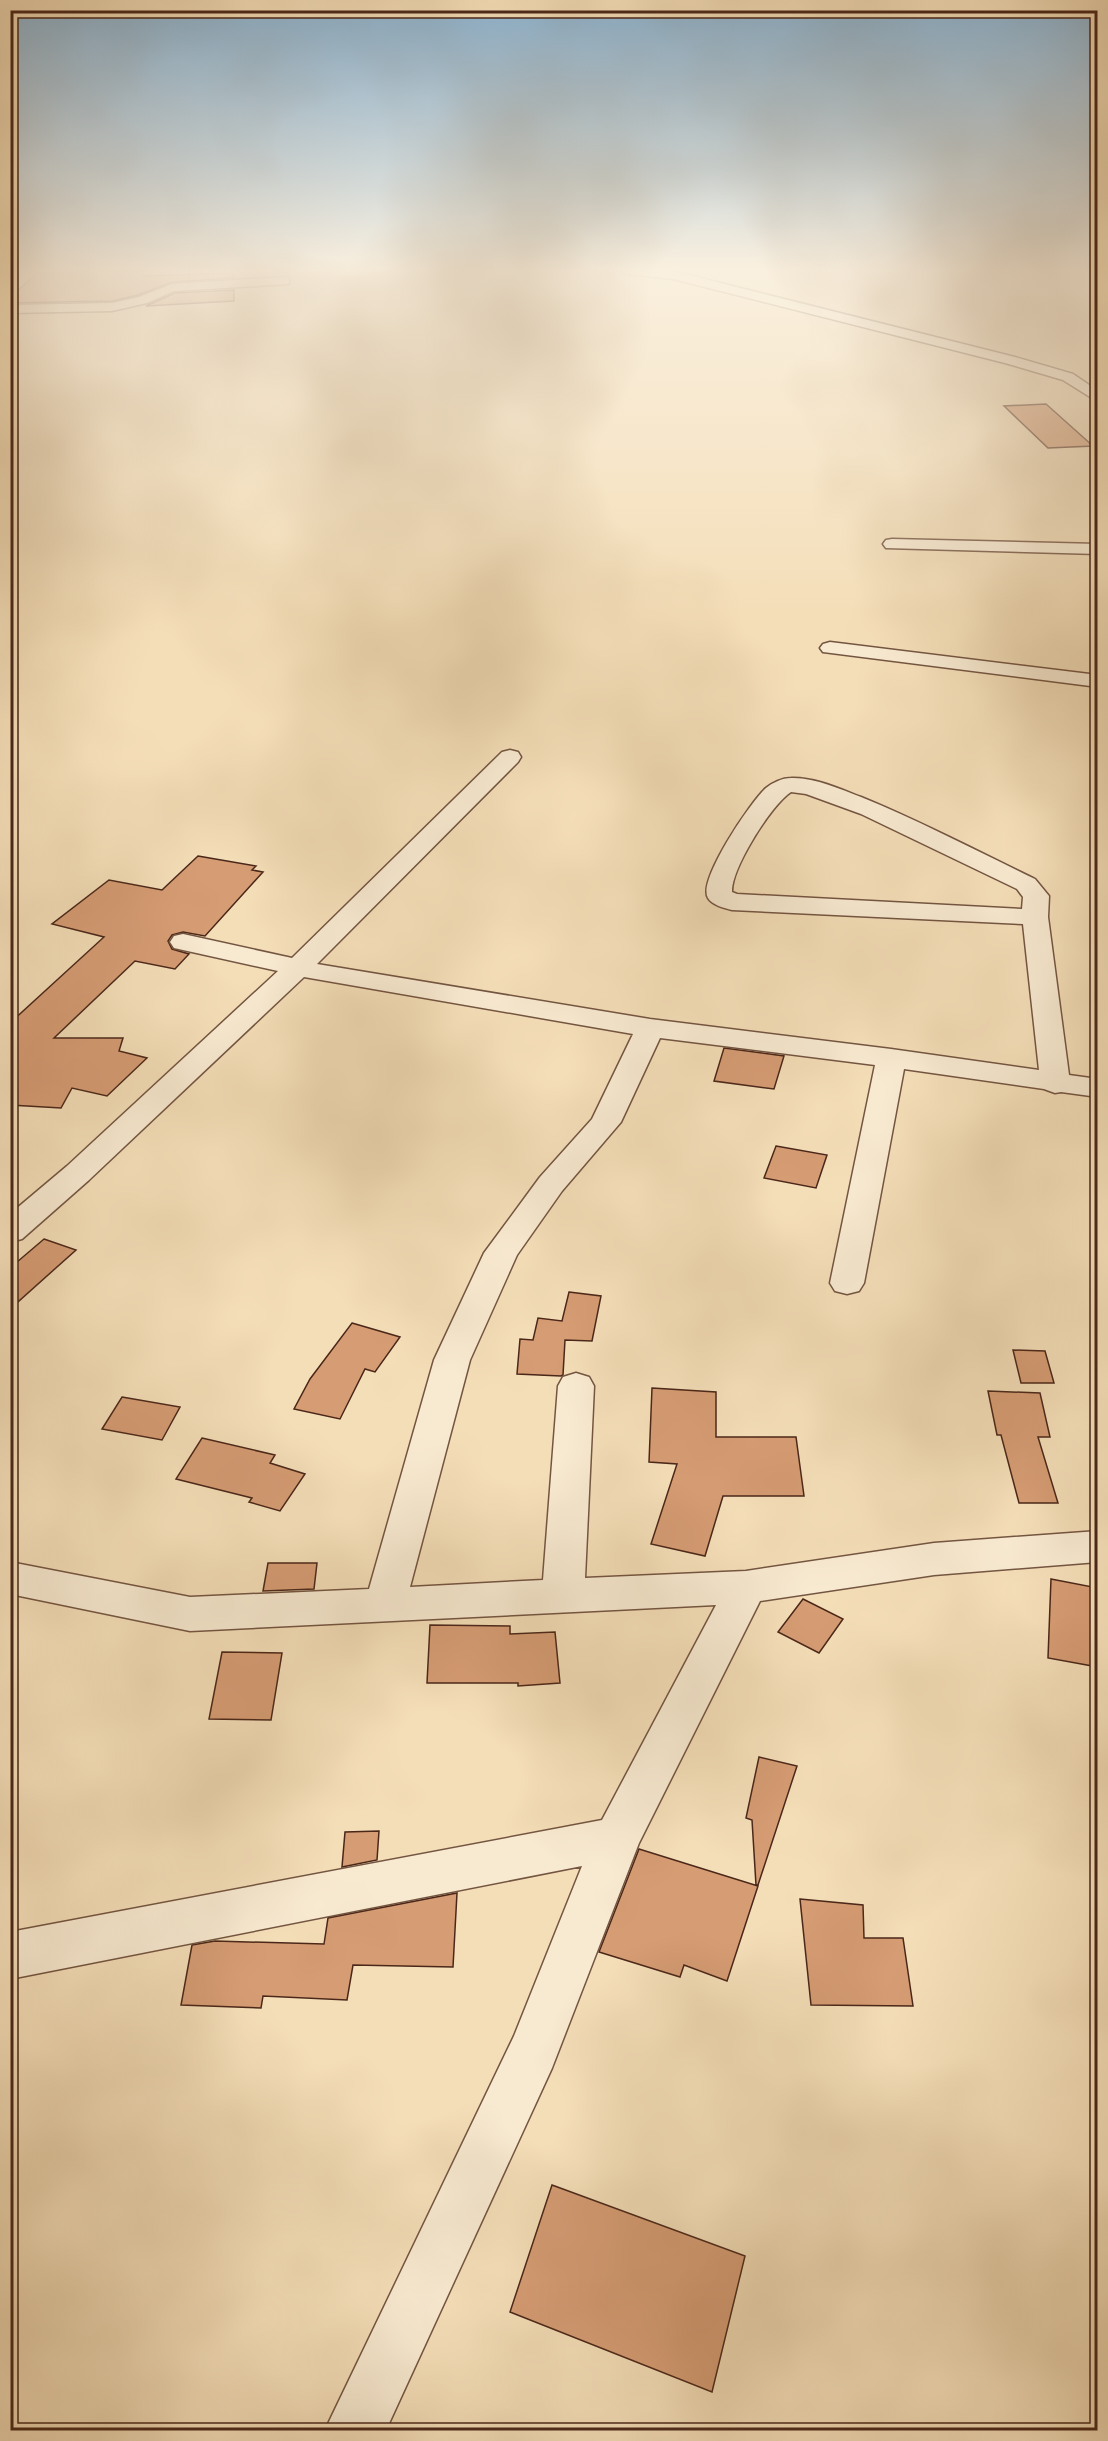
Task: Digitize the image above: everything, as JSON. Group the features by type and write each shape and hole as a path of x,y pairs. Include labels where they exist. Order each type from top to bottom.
{"street":[{"path":"1081,385 1094,393"},
{"path":"892,544 1098,549"},
{"path":"830,648 1098,681"},
{"path":"10,1232 78,1173 298,967 510,757"},
{"path":"1035,917 732,902 719,896 718,883 727,862 772,795 790,785 814,788 854,802 1026,884 1036,896 1035,917 1055,1084"},
{"path":"183,942 322,973 650,1028 1098,1088"},
{"path":"385,1604 452,1360 501,1253 550,1184 606,1122 650,1028"},
{"path":"847,1283 891,1059"},
{"path":"563,1595 576,1386"},
{"path":"10,1578 190,1614 746,1587 934,1559 1098,1546"},
{"path":"355,2430 534,2050 617,1838 746,1587"},
{"path":"10,1956 617,1838"}],"building":[{"path":"1046,404 1093,446 1048,448 1004,406"},
{"path":"198,856 256,866 252,870 263,872 205,936 183,932 172,935 168,941 172,949 189,954 175,969 135,961 54,1038 123,1038 119,1051 147,1058 107,1096 72,1088 61,1108 10,1105 10,1023 104,937 52,924 109,880 162,890"},
{"path":"724,1048 784,1056 774,1089 714,1081"},
{"path":"776,1146 827,1155 816,1188 764,1178"},
{"path":"44,1239 76,1250 10,1309 10,1268"},
{"path":"569,1292 601,1296 592,1341 565,1340 563,1375 561,1376 517,1374 520,1339 533,1340 538,1318 562,1321"},
{"path":"352,1323 400,1337 375,1372 365,1369 340,1419 294,1409 310,1379"},
{"path":"1013,1350 1045,1351 1054,1383 1021,1383"},
{"path":"652,1388 716,1392 716,1437 796,1437 804,1496 723,1496 705,1556 651,1544 677,1464 649,1462"},
{"path":"988,1391 1040,1393 1050,1437 1038,1437 1058,1503 1019,1503 1001,1435 997,1435"},
{"path":"122,1397 180,1407 162,1440 102,1429"},
{"path":"202,1438 275,1455 270,1463 305,1474 280,1511 249,1502 252,1498 176,1479"},
{"path":"268,1563 317,1563 314,1589 263,1591"},
{"path":"1051,1579 1098,1588 1098,1667 1048,1658"},
{"path":"803,1599 843,1619 819,1653 778,1632"},
{"path":"430,1625 510,1626 510,1634 555,1632 560,1683 518,1686 518,1683 427,1683"},
{"path":"222,1652 282,1653 271,1720 209,1719"},
{"path":"759,1757 797,1766 758,1885 756,1885 752,1820 746,1818"},
{"path":"379,1831 377,1860 342,1867 345,1832"},
{"path":"639,1849 758,1886 727,1981 684,1965 680,1977 599,1952"},
{"path":"457,1893 453,1967 353,1965 347,2000 263,1996 261,2008 181,2005 192,1945 215,1941 324,1944 328,1918"},
{"path":"800,1899 863,1905 864,1938 903,1938 913,2006 811,2005"},
{"path":"552,2185 745,2256 712,2392 510,2312"}]}
